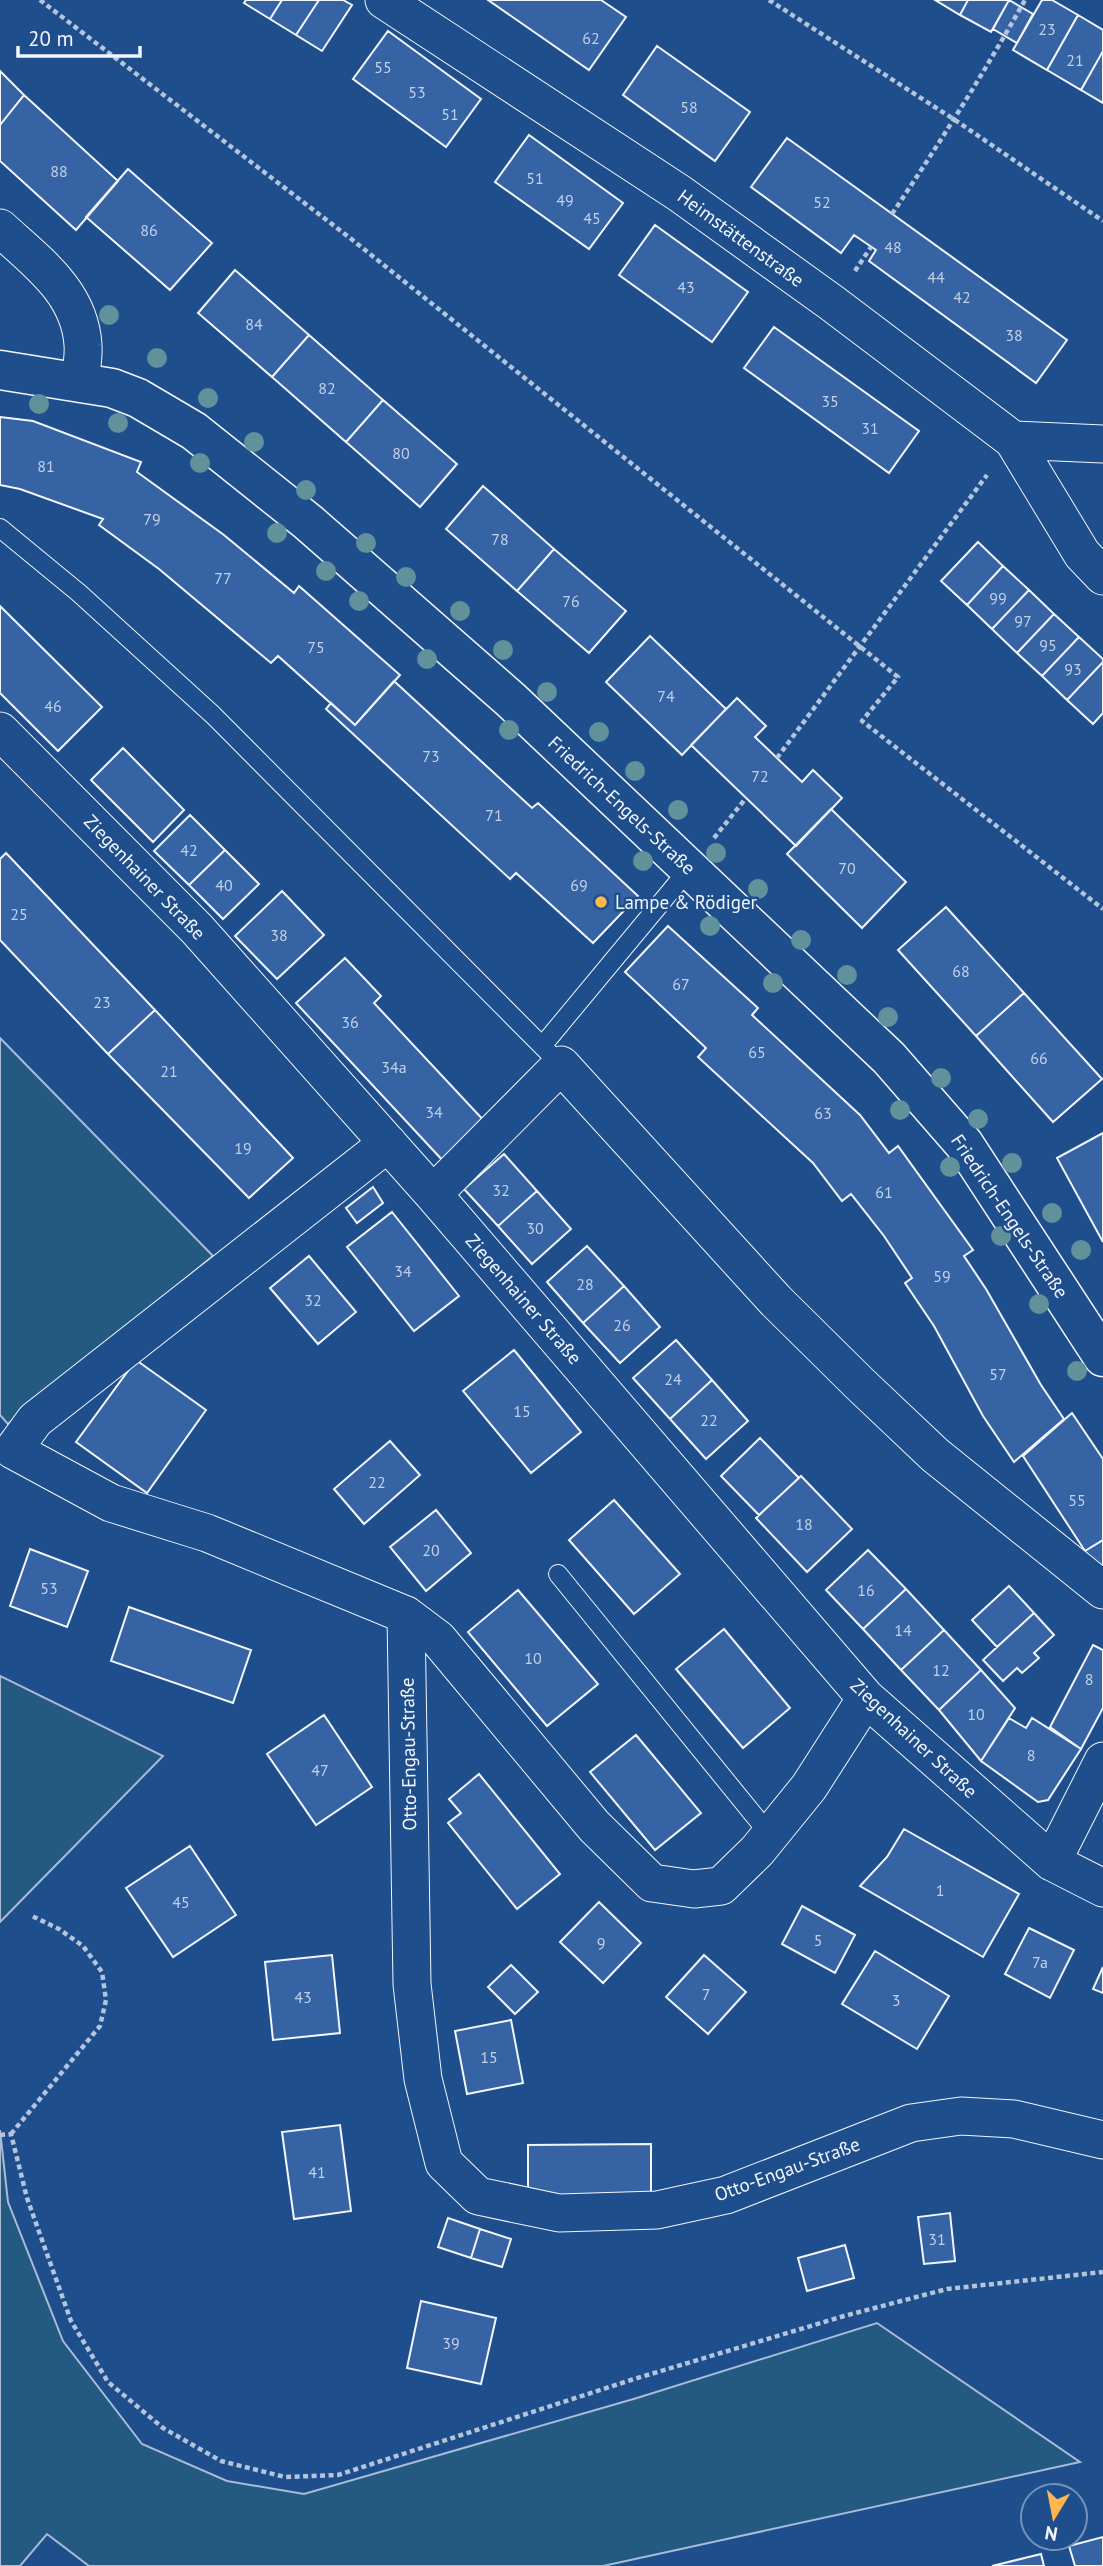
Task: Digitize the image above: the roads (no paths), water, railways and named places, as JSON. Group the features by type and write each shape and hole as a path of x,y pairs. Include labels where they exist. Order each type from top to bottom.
{"street":[{"name":"Heimstättenstraße","path":"384,0 679,193 832,303 1013,440"},
{"path":"0,228 60,283 75,307 83,344 80,383"},
{"name":"Friedrich-Engels-Straße","path":"0,370 112,388 161,410 194,431 308,522 511,700 889,1058 964,1144 1103,1357"},
{"path":"1013,440 1103,444"},
{"path":"1013,440 1082,554 1103,576"},
{"name":"Ziegenhainer Straße","path":"0,731 197,929 433,1194 866,1698 1052,1862 1103,1888"},
{"path":"433,1194 552,1055 776,1301 851,1375 935,1455 1103,1590"},
{"path":"388,1143 35,1420 13,1450 111,1503 207,1533 405,1615 438,1639 594,1826 652,1883 694,1889 721,1886 770,1835 809,1787 866,1698"},
{"name":"Otto-Engau-Straße","path":"405,1615 412,1984 422,2066 444,2163 478,2196 559,2213 657,2210 726,2194 911,2123 961,2116 1014,2119 1103,2140"},
{"path":"1052,1862 1103,1761"}],"lane":[{"path":"0,528 79,593 213,715 552,1055 689,869"},
{"path":"558,1574 770,1835"}],"place":[{"name":"Lampe & Rödiger","path":"601,902"}]}
